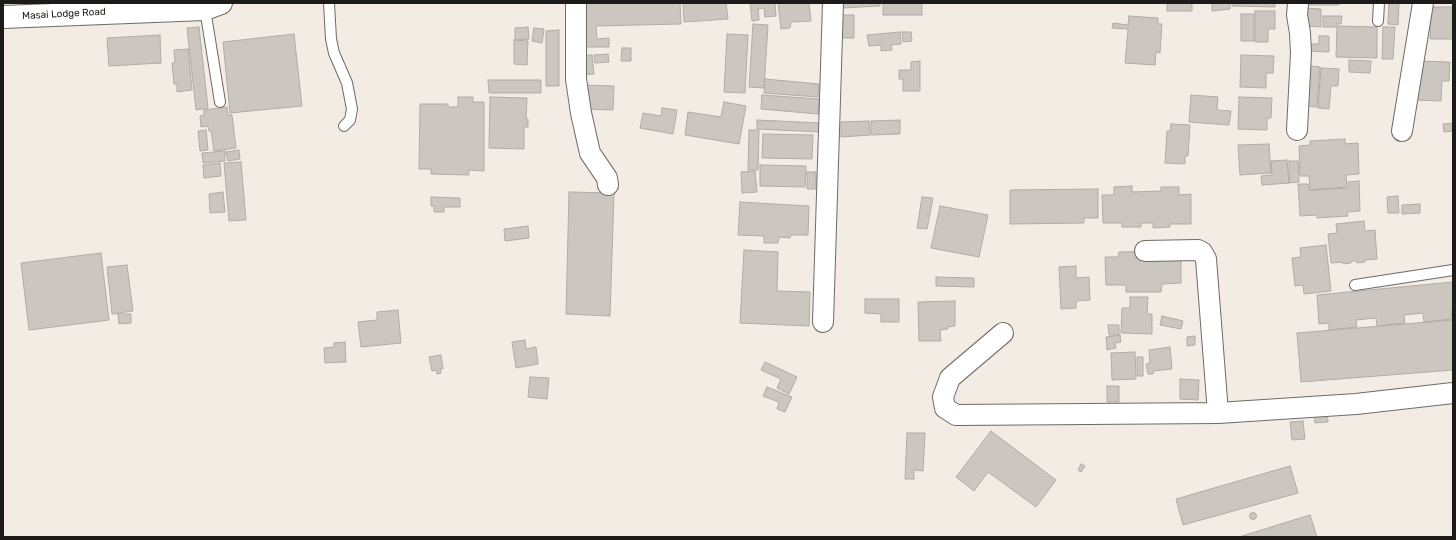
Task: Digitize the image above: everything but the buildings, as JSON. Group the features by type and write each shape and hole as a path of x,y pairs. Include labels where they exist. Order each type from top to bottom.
{"street":[{"path":"576,3 576,79 581,113 590,153 607,178 608,185"},
{"path":"823,322 833,3"},
{"path":"1297,130 1301,53 1297,15 1298,3"},
{"path":"1402,131 1423,3"},
{"name":"Masai Lodge Road","path":"3,17 106,8 213,6"},
{"path":"1145,251 1198,250 1202,252 1206,259 1218,413"},
{"path":"1003,332 950,378 943,397 945,408 956,415 1218,413 1356,404 1453,393"}],"lane":[{"path":"329,3 331,39 334,53 347,83 352,109 350,120 344,126"},
{"path":"1378,21 1379,3"},
{"path":"213,6 220,102"},
{"path":"1355,285 1453,270"}]}
